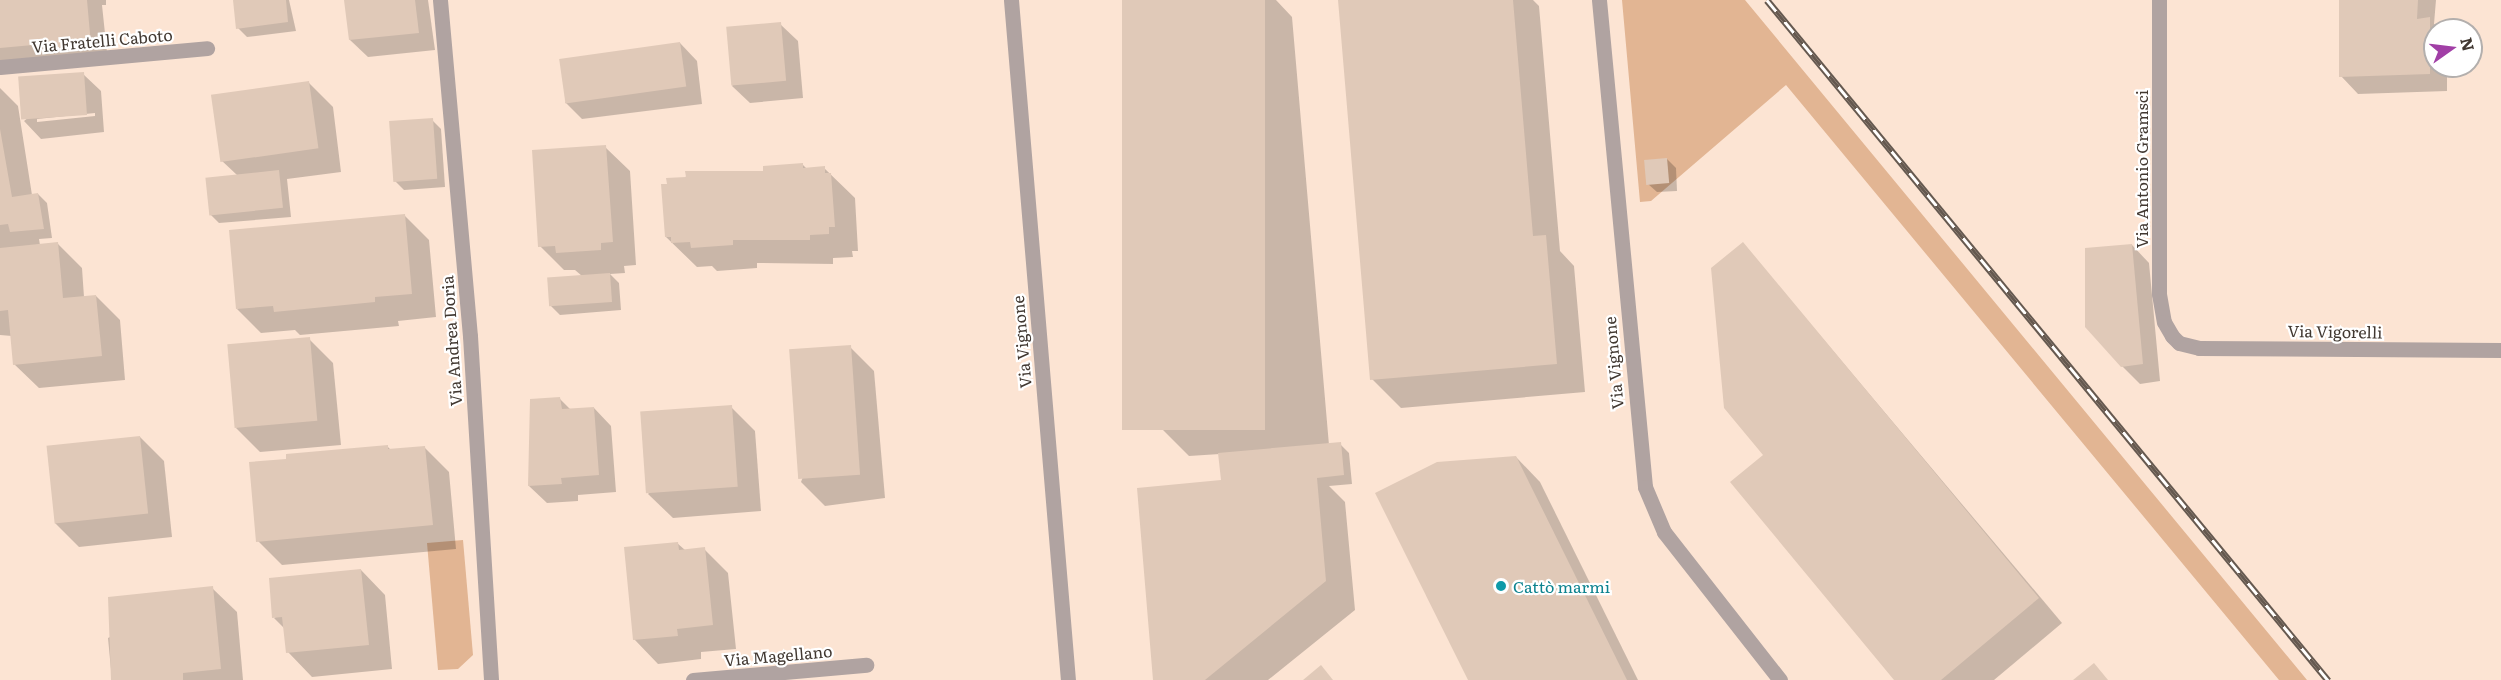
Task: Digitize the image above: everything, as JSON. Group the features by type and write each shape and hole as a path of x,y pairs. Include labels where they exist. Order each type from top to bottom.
{"street":[{"name":"Via Andrea Doria","path":"440,0 471,358 491,680"},
{"name":"Via Vignone","path":"1011,0 1068,680"},
{"name":"Via Vignone","path":"1599,0 1645,486 1664,531 1780,680"},
{"name":"Via Antonio Gramsci","path":"2158,0 2159,294 2164,322 2172,336"},
{"name":"Via Fratelli Caboto","path":"0,67 207,48"},
{"name":"Via Vigorelli","path":"2172,336 2179,343 2199,348 2501,350"},
{"name":"Via Magellano","path":"693,680 866,665"}],"shaded area":[{"path":"1622,0 1745,0 2307,680 2279,680 1786,85 1651,201 1640,202"},
{"path":"463,540 473,655 458,669 438,670 427,543"}],"building":[{"path":"0,0 87,0 91,45 55,48 55,43 0,48"},
{"path":"233,0 286,0 288,22 236,29"},
{"path":"344,0 415,0 419,33 349,40"},
{"path":"1122,0 1265,0 1265,430 1122,430"},
{"path":"1338,0 1513,0 1533,236 1546,235 1557,364 1370,380"},
{"path":"2339,0 2418,0 2417,19 2423,18 2423,74 2339,77"},
{"path":"781,22 786,81 731,86 726,27"},
{"path":"680,42 686,87 565,104 559,59"},
{"path":"84,72 87,115 21,119 18,77"},
{"path":"309,81 318,148 220,162 211,95"},
{"path":"433,118 437,179 393,182 389,121"},
{"path":"0,129 12,197 38,193 44,229 10,232 8,224 0,225"},
{"path":"606,145 613,242 601,243 601,250 556,253 555,246 538,247 532,150"},
{"path":"1667,158 1669,183 1646,185 1644,160"},
{"path":"803,163 803,168 825,166 825,173 831,173 835,227 829,227 829,234 810,235 810,240 733,240 733,245 691,248 690,242 671,243 671,237 665,237 661,184 667,184 666,178 686,177 685,171 763,171 763,166"},
{"path":"279,170 283,208 209,216 205,178"},
{"path":"405,214 412,294 375,297 375,302 274,312 273,306 236,309 229,230"},
{"path":"58,242 63,298 96,295 102,356 13,365 8,310 0,311 0,248"},
{"path":"1743,242 2039,598 1941,680 1894,680 1730,482 1763,455 1724,408 1711,268"},
{"path":"2132,244 2143,364 2121,367 2085,327 2085,248"},
{"path":"610,273 612,302 549,306 547,277"},
{"path":"310,337 317,421 235,428 227,344"},
{"path":"851,345 860,475 798,479 789,349"},
{"path":"560,397 562,409 594,407 599,475 561,478 562,484 528,486 530,399"},
{"path":"732,405 738,487 646,493 640,411"},
{"path":"140,436 148,514 55,523 47,446"},
{"path":"1341,442 1344,475 1317,478 1326,581 1205,680 1153,680 1137,488 1221,480 1218,453"},
{"path":"388,445 388,449 425,446 433,525 256,542 249,462 286,459 286,454"},
{"name":"Cattò marmi","path":"1516,456 1627,680 1468,680 1375,493 1437,462"},
{"path":"678,542 679,550 705,547 713,625 677,629 678,636 633,640 624,547"},
{"path":"361,569 369,645 286,653 282,617 272,618 269,578"},
{"path":"213,586 221,669 183,673 183,680 111,680 108,597"},
{"path":"2094,663 2108,680 2073,680"},
{"path":"1321,665 1333,680 1303,680"}],"railway":[{"path":"1767,0 2328,680"}],"place":[{"name":"Cattò marmi","path":"1501,586"}]}
